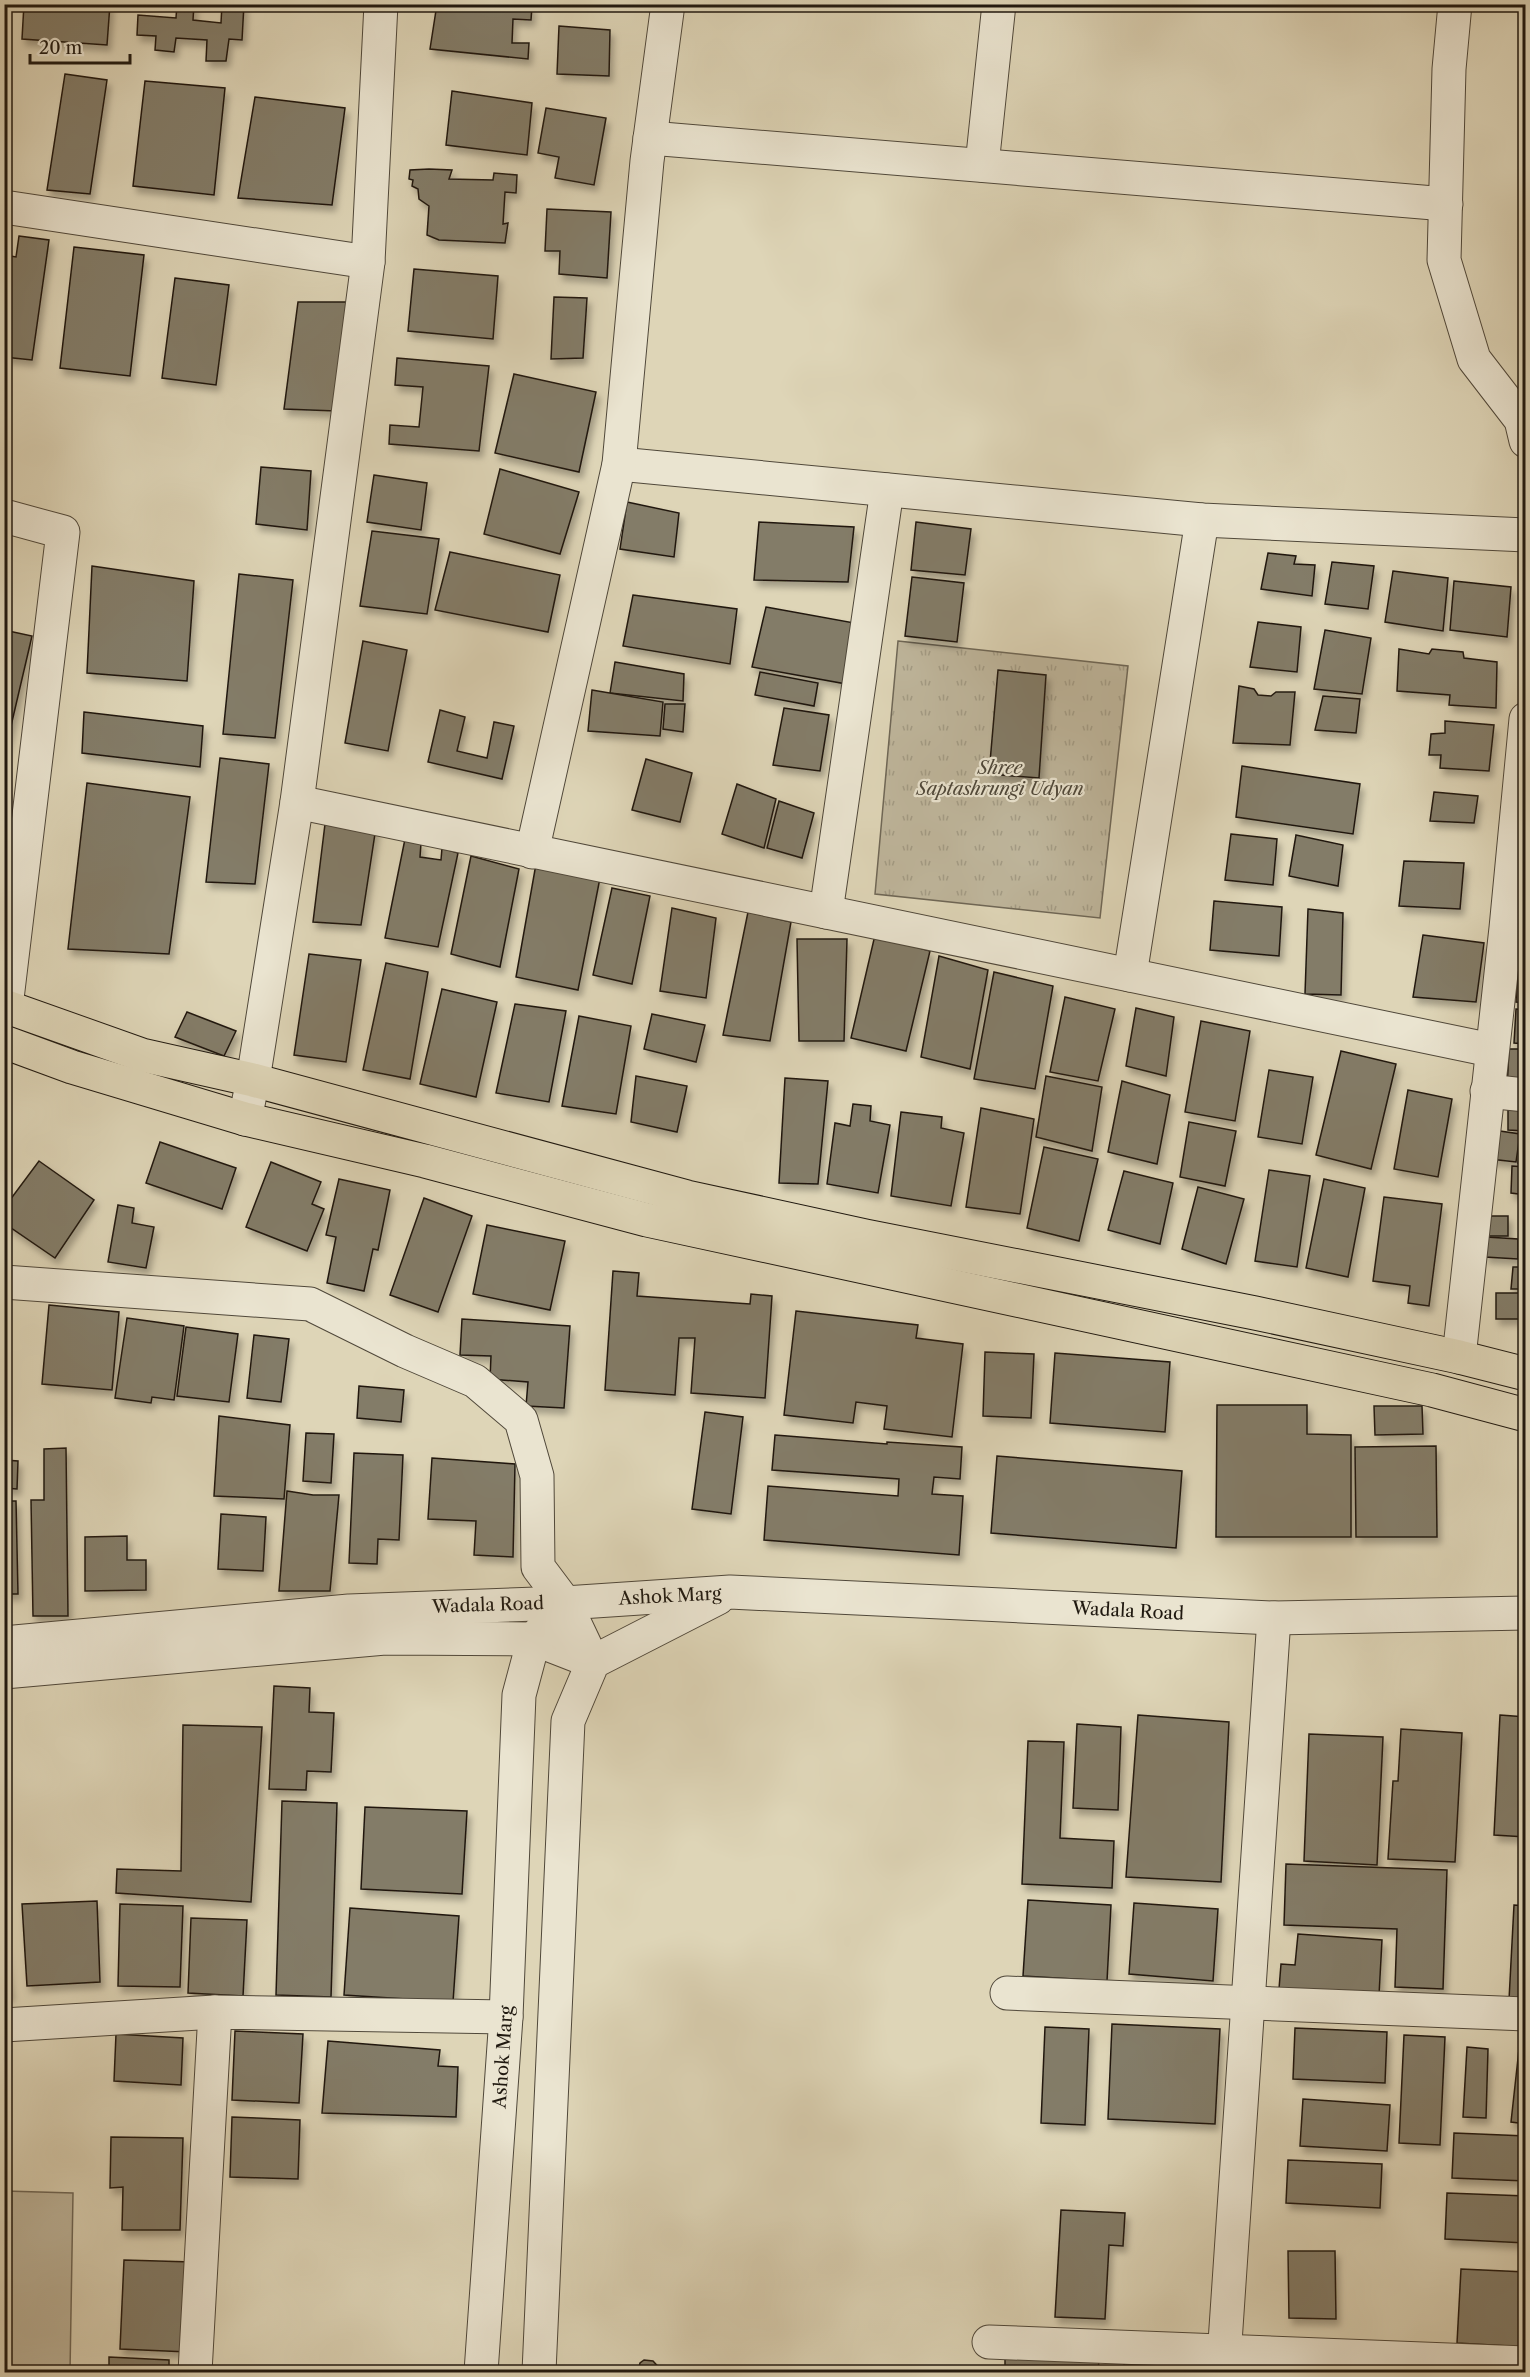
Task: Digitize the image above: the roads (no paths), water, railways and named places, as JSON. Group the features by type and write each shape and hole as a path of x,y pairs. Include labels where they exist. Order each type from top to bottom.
{"main road":[{"path":"5,1006 142,1055 253,1080 687,1197 866,1236 1152,1292 1526,1374"},
{"path":"4,1042 72,1067 245,1119 425,1161 647,1220 1432,1390 1526,1414"},
{"path":"1146,1328 1152,1292"}],"street":[{"path":"245,1119 297,802 368,262 381,4"},
{"path":"531,852 619,464 650,138 668,4"},
{"path":"982,165 999,4"},
{"path":"1455,4 1449,69 1444,261 1474,359 1521,420 1526,441"},
{"path":"650,138 1446,204"},
{"path":"4,207 368,262"},
{"path":"619,464 1202,520 1526,535"},
{"path":"826,912 887,490"},
{"path":"4,516 63,532 5,1006"},
{"path":"1130,975 1202,520"},
{"path":"1460,1358 1491,1050 1516,929 1526,719"},
{"path":"297,802 1491,1050"},
{"path":"1487,1091 1526,1095"},
{"path":"4,1282 310,1304 405,1351 475,1381 521,1420 537,1476 538,1567 565,1603"},
{"name":"Ashok Marg","path":"482,2373 506,2018 519,1695 534,1639 565,1603 730,1592"},
{"name":"Ashok Marg","path":"593,1662 730,1592"},
{"name":"Wadala Road","path":"730,1592 1274,1618 1526,1613"},
{"name":"Wadala Road","path":"4,1644 349,1611 565,1603 593,1662"},
{"path":"1224,2362 1274,1618"},
{"name":"Wadala Road","path":"4,1672 385,1638 534,1639 593,1662"},
{"path":"539,2373 568,1721 593,1662"},
{"path":"1007,1993 1526,2014"},
{"path":"4,2025 215,2012 506,2018"},
{"path":"195,2373 215,2012"},
{"path":"989,2342 1224,2362 1526,2363"}],"park label":[{"name":"Shree Saptashrungi Udyan","path":"1000,778"}]}
